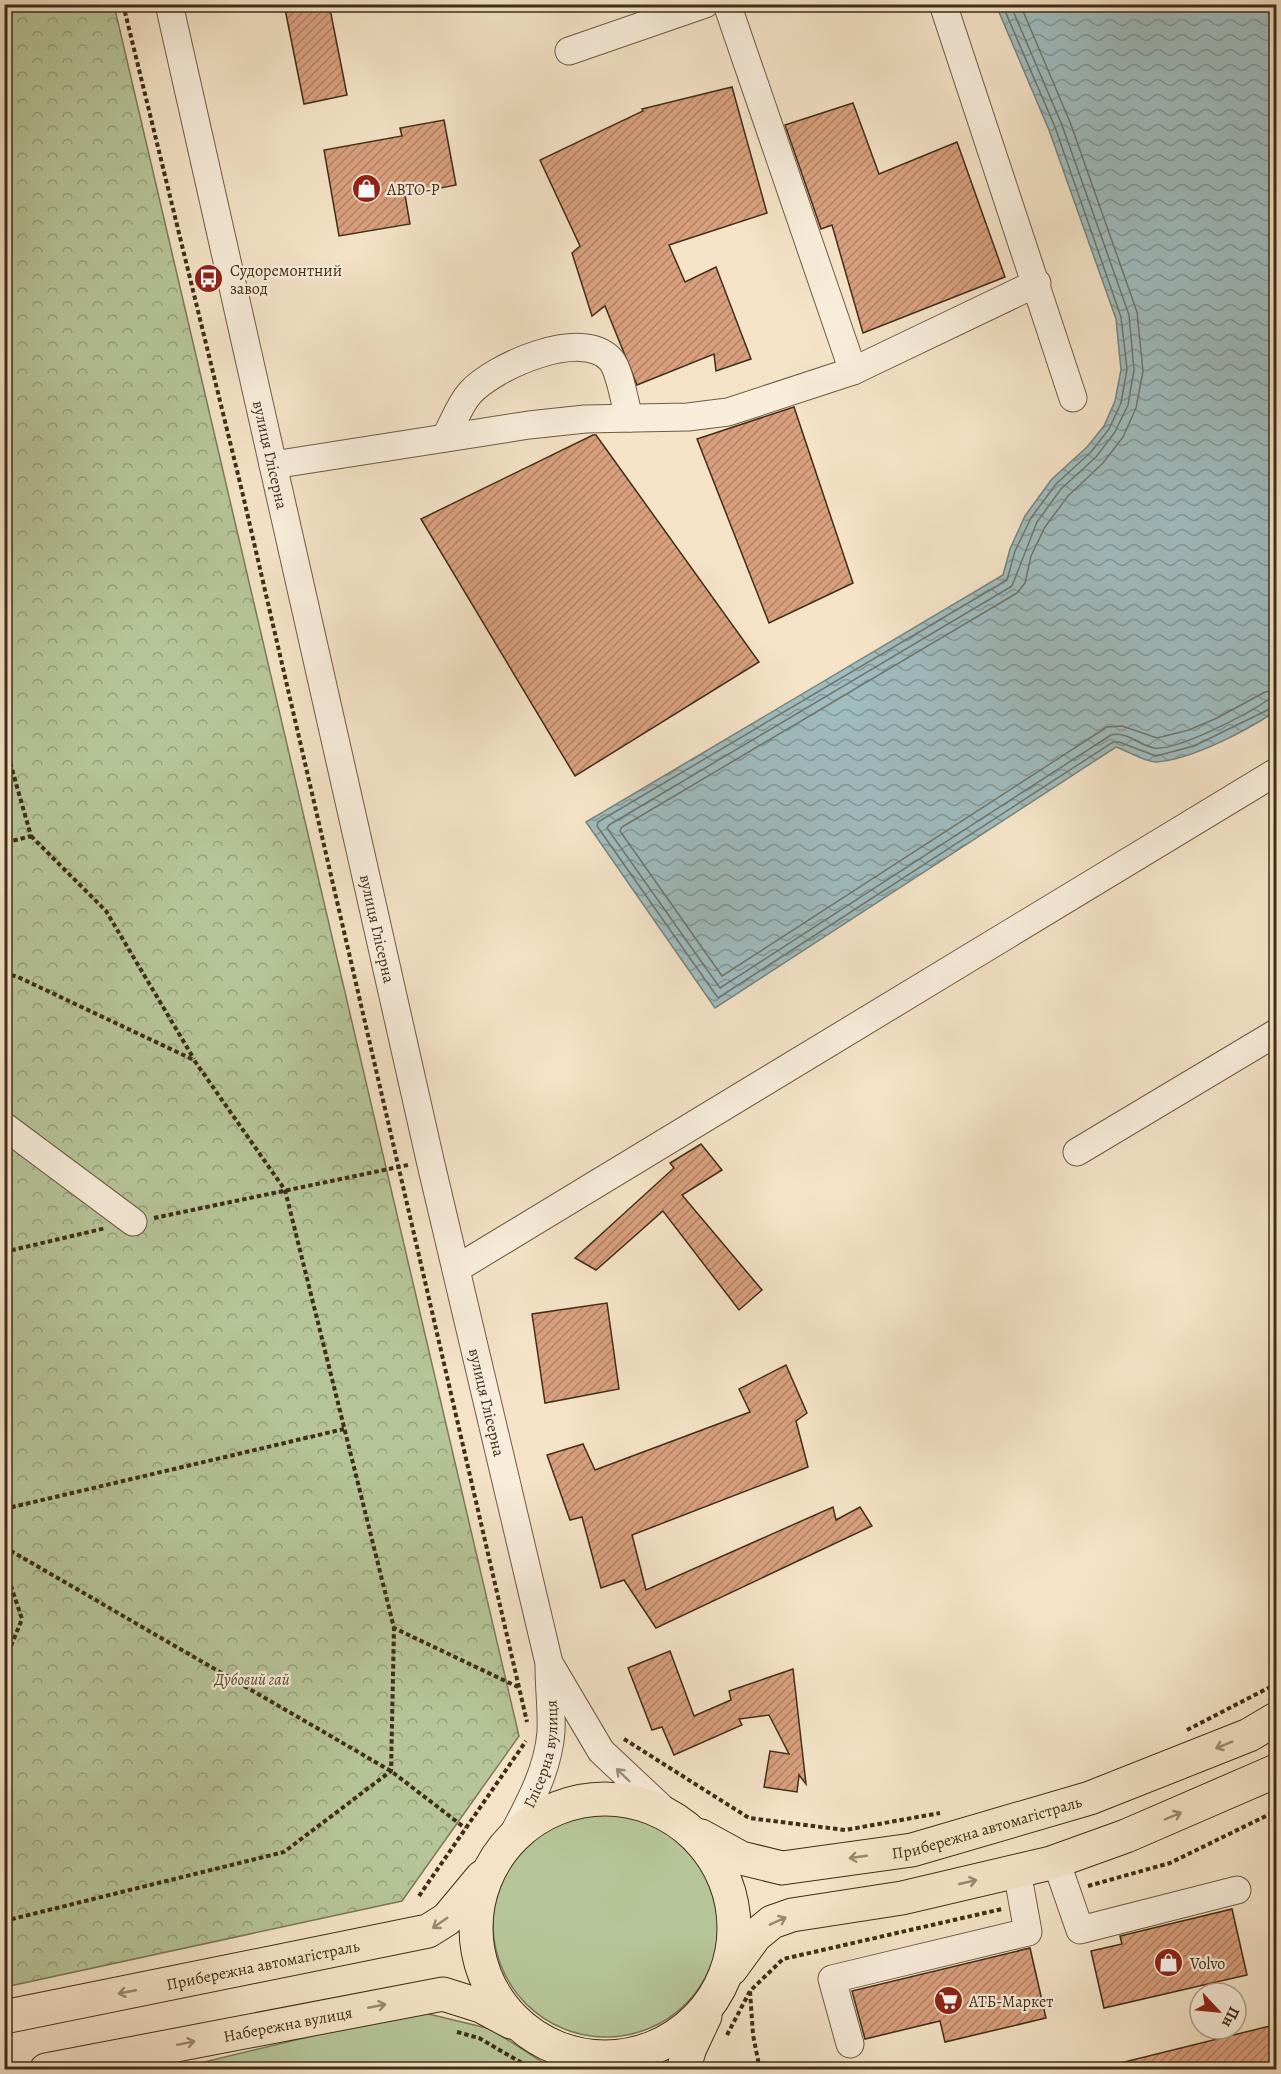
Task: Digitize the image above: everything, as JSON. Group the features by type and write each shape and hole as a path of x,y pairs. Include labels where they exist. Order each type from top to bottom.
{"main road":[{"name":"Прибережна автомагістраль","path":"4,2017 428,1931 447,1919 501,1852 531,1821 557,1808 584,1800 613,1798 640,1803 679,1822 741,1858 782,1868 912,1850 1046,1813 1249,1735 1276,1719"},
{"name":"Прибережна автомагістраль","path":"501,1852 481,1892 476,1922 477,1952 486,1980 501,2006 534,2047 605,2058 635,2055 663,2044 688,2028 728,1991 743,1949 772,1922 792,1915 902,1898 1053,1862 1126,1836 1276,1771"},
{"path":"1115,1788 1099,1813 1103,1828 1126,1836"},
{"path":"1046,1813 1069,1824 1072,1841 1053,1862"},
{"name":"Прибережна автомагістраль","path":"679,1822 712,1854 727,1883 732,1904 734,1947 728,1991"},
{"path":"683,2070 690,2048 728,1991"},
{"name":"Набережна вулиця","path":"46,2070 443,1994 481,2006 534,2047"},
{"path":"534,2047 591,2070"}],"street":[{"name":"вулиця Глісерна","path":"169,4 430,1160 549,1663 601,1751 618,1770 679,1822"},
{"path":"568,51 705,4"},
{"path":"727,4 853,371"},
{"path":"943,4 1037,283 1073,398"},
{"path":"273,465 574,420 688,417 728,412 853,371 1037,283"},
{"path":"446,438 470,394 487,379 506,368 555,350 581,345 600,350 613,362 629,418"},
{"path":"456,1269 1276,772"},
{"path":"1077,1152 1276,1033"},
{"path":"4,1126 133,1222"},
{"name":"Глісерна вулиця","path":"501,1852 531,1800 547,1755 551,1731 549,1663"},
{"path":"1053,1862 1080,1930 1237,1890"},
{"path":"850,2044 832,1979 1028,1932 1017,1871"}],"path":[{"path":"123,4 242,491 529,1730 527,1740 419,1896"},
{"path":"4,741 31,836 106,911 194,1060 285,1190 394,1628 391,1772"},
{"path":"4,843 31,836"},
{"path":"4,973 18,977 194,1060"},
{"path":"4,1252 133,1222 430,1160"},
{"path":"4,1509 344,1429"},
{"path":"4,1547 391,1772 465,1828"},
{"path":"4,1582 11,1586 22,1619 4,1663"},
{"path":"394,1628 519,1687"},
{"path":"1183,1732 1276,1684"},
{"path":"623,1739 749,1818 845,1830 945,1812"},
{"path":"4,1921 284,1852 391,1772"},
{"path":"728,1991 783,1959"},
{"path":"725,2038 728,1991"},
{"path":"728,1991 753,2035 760,2070"},
{"path":"458,2032 479,2038 534,2047"}],"green space":[{"name":"Дубовий гай","path":"4,5 114,5 519,1736 402,1901 5,1987"},
{"path":"606,1811 628,1813 659,1824 686,1844 706,1871 717,1902 719,1924 717,1946 706,1977 686,2004 659,2024 628,2035 606,2037 584,2035 553,2024 526,2004 506,1977 495,1946 493,1924 495,1902 506,1871 526,1844 553,1824 584,1813"},
{"path":"416,2011 491,2029 553,2069 171,2070"}],"water":[{"path":"996,5 1276,5 1276,711 1219,743 1170,760 1151,762 1116,747 715,1008 586,822 1003,575 1010,549 1025,516 1051,480 1087,447 1104,426 1115,401 1121,370 1116,319 1049,130"}],"building":[{"path":"284,4 329,4 347,95 304,104"},
{"path":"732,87 767,213 669,245 685,282 716,267 751,359 716,371 714,354 637,385 605,306 592,316 572,253 580,246 540,160 643,111 642,109"},
{"path":"853,103 879,174 957,142 1005,277 863,333 832,225 821,229 785,125"},
{"path":"444,120 456,185 405,195 410,224 339,236 324,150 402,136 400,128"},
{"path":"794,407 853,583 769,623 697,439"},
{"path":"596,435 759,662 575,776 421,519"},
{"path":"701,1144 722,1170 682,1195 762,1290 739,1310 663,1211 596,1270 575,1258 674,1168 670,1163"},
{"path":"607,1303 619,1389 545,1403 532,1314"},
{"path":"786,1365 807,1413 796,1421 808,1467 632,1535 646,1590 833,1507 836,1520 860,1507 872,1526 656,1628 624,1580 601,1588 582,1517 570,1520 547,1455 583,1444 595,1470 750,1412 739,1389"},
{"path":"670,1651 694,1716 731,1700 729,1691 793,1669 806,1784 799,1775 797,1792 764,1787 770,1751 789,1754 769,1715 739,1719 742,1725 674,1755 662,1727 652,1730 628,1668"},
{"name":"Volvo","path":"1232,1909 1247,1975 1221,1981 1188,1981 1188,1989 1104,2008 1091,1951 1122,1944 1120,1936"},
{"name":"АТБ-Маркет","path":"1030,1948 1046,2018 945,2042 940,2021 865,2039 852,1991"},
{"path":"1274,2025 1276,2070 1116,2070 1116,2064 1209,2041 1248,2041 1248,2031"}],"place":[{"name":"АВТО-Р","path":"366,189"},
{"name":"Судоремонтний завод","path":"209,279"},
{"name":"Volvo","path":"1169,1963"},
{"name":"АТБ-Маркет","path":"948,2001"}]}
